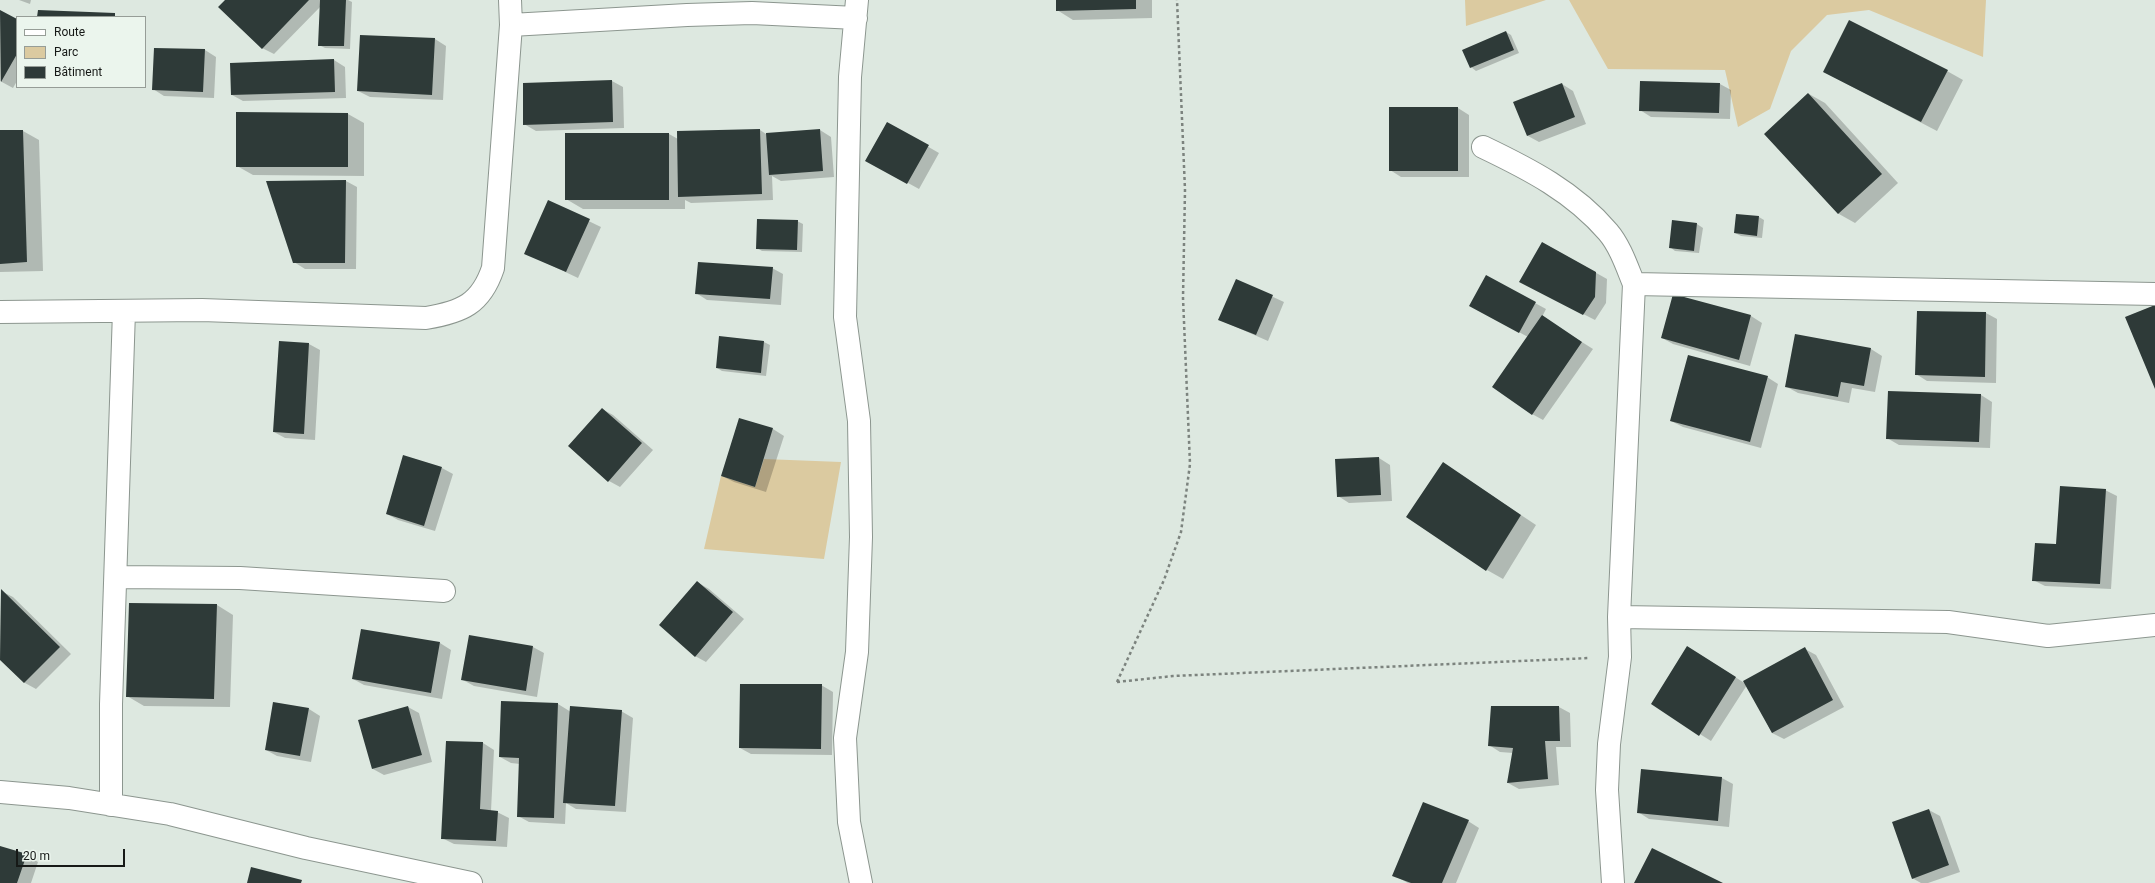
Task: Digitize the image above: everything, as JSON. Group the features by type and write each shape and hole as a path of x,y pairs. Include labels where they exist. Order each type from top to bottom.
{"street":[{"path":"0,312 202,310 426,318 444,315 462,308 477,298 487,287 493,268 511,25 510,0"},
{"path":"511,25 687,15 856,9 850,77 845,317 859,421 861,538 857,652 844,738 849,822 861,883"},
{"path":"1483,148 1530,170 1570,196 1609,233 1624,260 1634,284 1619,617 1620,656 1609,744 1607,790 1613,883"},
{"path":"1634,284 2155,294"},
{"path":"111,805 111,704 124,311"},
{"path":"116,577 240,578 444,591"},
{"path":"1619,617 1948,622 2048,636 2155,625"},
{"path":"0,792 69,798 170,814 219,824 306,848 471,883"}],"path":[{"path":"1177,0 1185,190 1183,298 1190,464 1181,532 1164,580 1117,682 1173,676 1620,656"}],"green space":[{"path":"1465,0 1546,0 1466,26"},
{"path":"1569,0 1986,0 1983,57 1869,10 1827,15 1791,51 1770,109 1738,127 1725,70 1608,69"},
{"path":"764,459 841,462 824,559 704,549 721,476 755,487"}],"building":[{"path":"225,0 309,0 262,49 218,7"},
{"path":"320,0 346,0 344,46 318,46"},
{"path":"1056,0 1136,0 1136,9 1056,11"},
{"path":"0,10 16,18 16,56 1,82"},
{"path":"38,10 115,13 115,16 37,16"},
{"path":"1849,20 1948,70 1921,122 1823,72"},
{"path":"1506,31 1514,50 1470,68 1462,50"},
{"path":"360,35 435,38 432,95 357,91"},
{"path":"154,48 205,49 203,92 152,90"},
{"path":"334,59 335,92 231,95 230,63"},
{"path":"612,80 613,122 523,125 523,83"},
{"path":"1640,81 1720,83 1719,113 1639,111"},
{"path":"1562,83 1575,117 1527,136 1513,102"},
{"path":"1808,93 1882,174 1838,214 1764,134"},
{"path":"1389,107 1458,107 1458,171 1389,171"},
{"path":"236,112 348,113 348,167 236,167"},
{"path":"887,122 929,145 907,184 865,161"},
{"path":"760,129 762,194 678,197 677,131"},
{"path":"820,129 823,171 769,175 766,133"},
{"path":"0,130 23,130 27,262 0,264"},
{"path":"565,133 669,133 669,200 565,200"},
{"path":"346,180 345,263 293,263 266,181"},
{"path":"548,200 590,219 566,272 524,254"},
{"path":"1736,214 1759,216 1757,236 1734,233"},
{"path":"757,219 798,220 797,250 756,249"},
{"path":"1672,220 1697,223 1694,251 1669,248"},
{"path":"1542,242 1596,272 1595,297 1583,315 1519,282"},
{"path":"698,262 773,267 770,299 695,294"},
{"path":"1486,275 1536,302 1519,333 1469,306"},
{"path":"1236,279 1273,295 1256,335 1218,320"},
{"path":"1673,294 1751,315 1739,360 1661,338"},
{"path":"2155,305 2155,389 2125,317"},
{"path":"1917,311 1986,312 1985,377 1915,375"},
{"path":"1542,315 1582,342 1532,415 1492,387"},
{"path":"1795,334 1871,348 1864,386 1841,382 1838,397 1785,387"},
{"path":"719,336 764,341 761,373 716,368"},
{"path":"279,341 309,343 304,434 273,432"},
{"path":"1688,355 1768,376 1750,442 1670,421"},
{"path":"1888,391 1981,394 1979,442 1886,439"},
{"path":"602,408 642,443 608,482 568,446"},
{"path":"739,418 773,428 755,487 721,476"},
{"path":"403,455 442,467 424,526 386,514"},
{"path":"1379,457 1381,495 1337,497 1335,459"},
{"path":"1443,462 1521,515 1486,571 1406,517"},
{"path":"2060,486 2106,489 2100,584 2032,581 2035,543 2056,544"},
{"path":"697,581 733,612 695,657 659,625"},
{"path":"1,589 60,647 24,683 0,660"},
{"path":"129,603 217,604 214,699 126,697"},
{"path":"361,629 440,642 431,693 352,679"},
{"path":"469,635 533,646 526,691 461,680"},
{"path":"1687,646 1736,677 1699,736 1651,704"},
{"path":"1805,647 1833,700 1772,733 1743,681"},
{"path":"740,684 822,684 821,749 739,748"},
{"path":"501,701 558,703 554,818 517,817 519,758 499,757"},
{"path":"273,702 309,708 300,756 265,750"},
{"path":"408,706 422,755 372,769 358,720"},
{"path":"570,706 622,710 615,806 563,803"},
{"path":"1491,706 1559,706 1560,741 1545,741 1548,779 1507,783 1513,748 1488,746"},
{"path":"446,741 483,742 480,809 498,811 496,841 441,839"},
{"path":"1641,769 1722,777 1718,821 1637,813"},
{"path":"1423,802 1469,820 1442,883 1411,883 1392,876"},
{"path":"1929,809 1949,865 1912,879 1892,822"},
{"path":"0,846 27,854 17,883 0,883"},
{"path":"1652,848 1723,883 1634,883"},
{"path":"251,867 302,880 301,883 247,883"}]}
